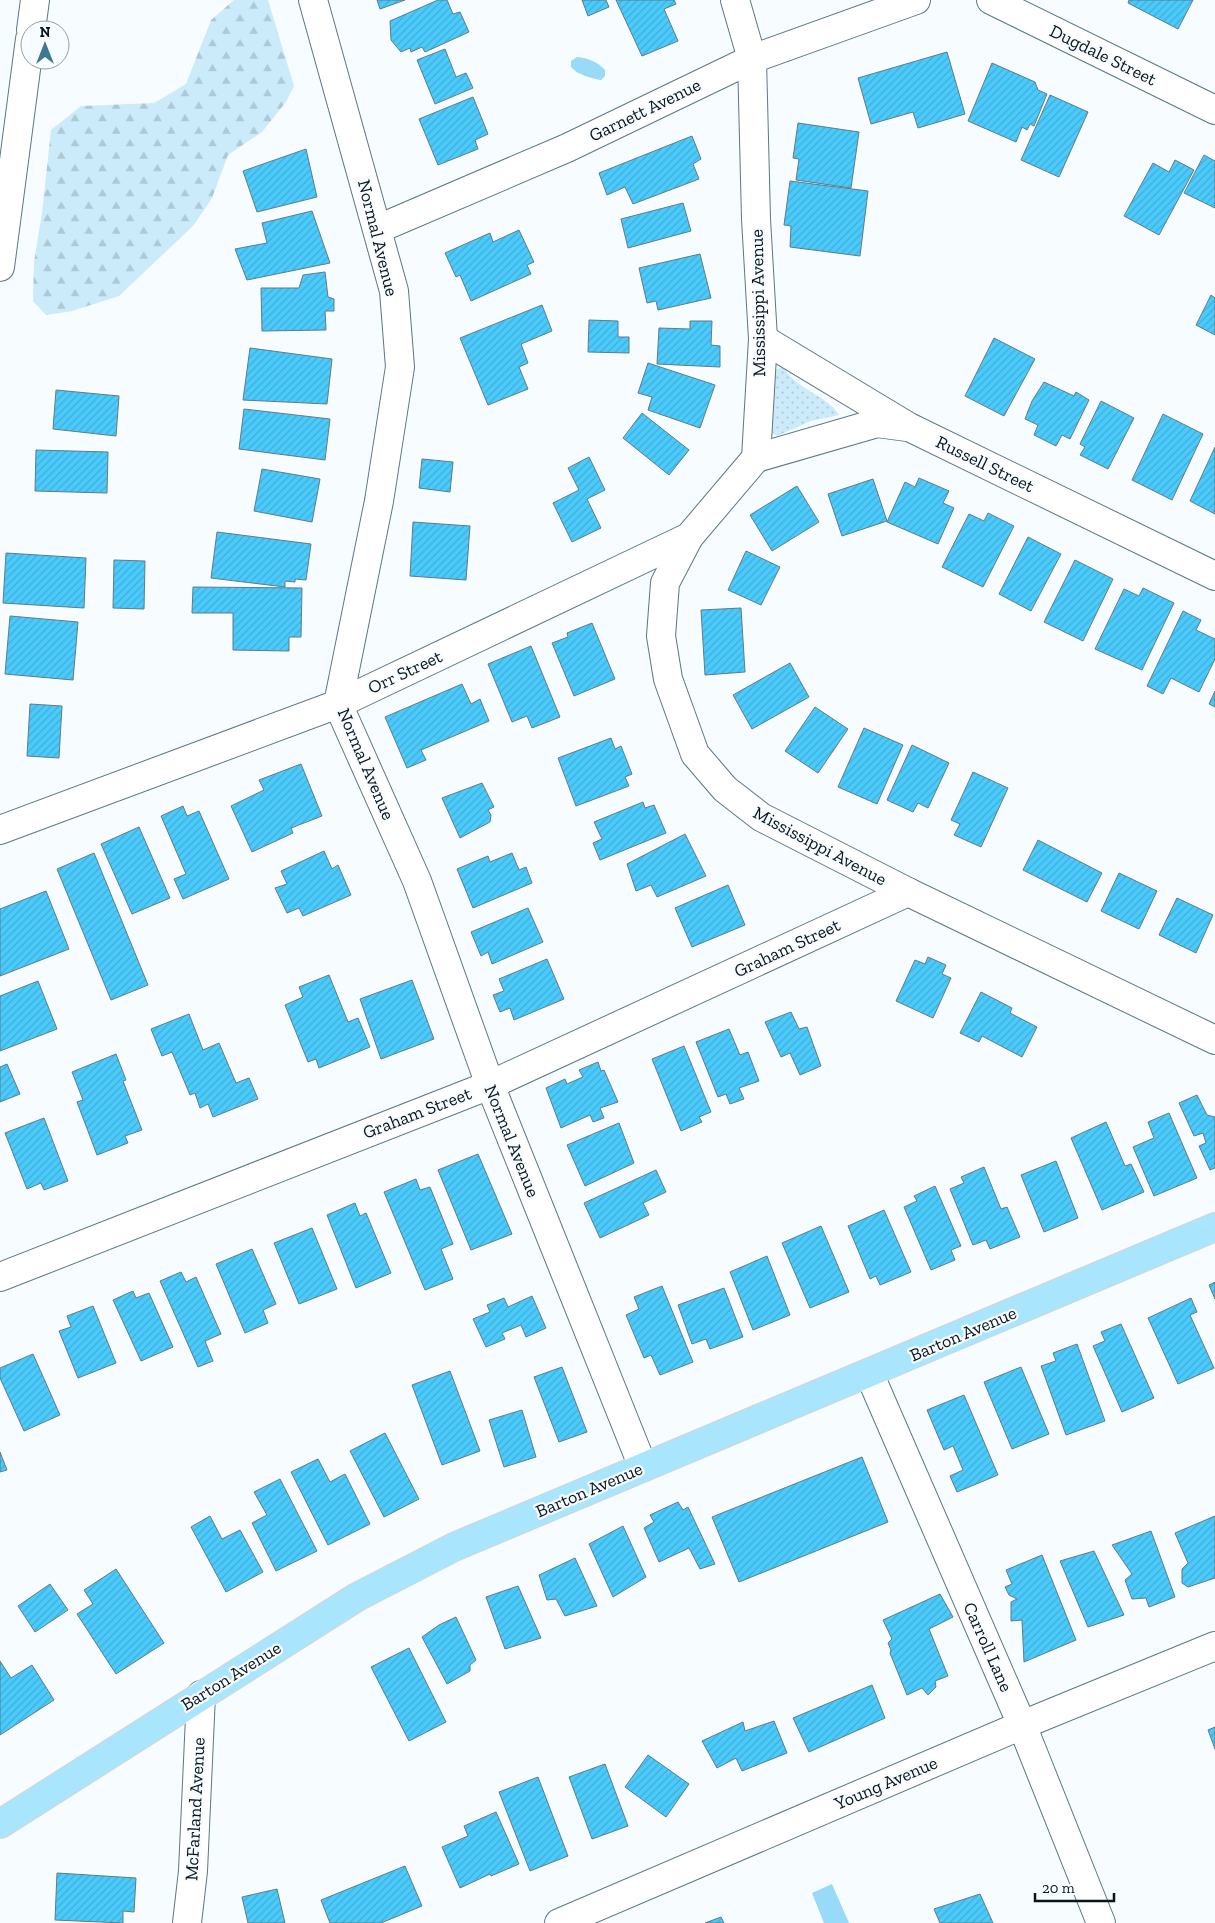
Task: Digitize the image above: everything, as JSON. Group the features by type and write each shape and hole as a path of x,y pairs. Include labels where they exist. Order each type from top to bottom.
{"main road":[{"name":"Barton Avenue","path":"0,1824 357,1596 454,1547 1215,1227"}],"street":[{"path":"32,20 35,0"},
{"name":"Normal Avenue","path":"313,0 394,291 400,367 379,501 338,704 417,881 490,1085 643,1467"},
{"name":"Mississippi Avenue","path":"735,0 752,59 756,219 763,339 756,458 689,537 665,583 661,636 668,679 695,754 725,789 761,817 908,892 1215,1040"},
{"name":"Garnett Avenue","path":"378,229 567,148 752,59 916,0"},
{"name":"Dugdale Street","path":"991,0 1215,110"},
{"path":"0,267 26,70"},
{"name":"Russell Street","path":"763,339 909,427 1215,576"},
{"path":"756,458 877,423 909,427"},
{"name":"Orr Street","path":"0,830 338,704 689,537"},
{"name":"Graham Street","path":"0,1278 490,1085 908,892"},
{"name":"Carroll Lane","path":"869,1373 1022,1725 1101,1923"},
{"name":"Young Avenue","path":"559,1923 586,1918 1022,1725 1215,1646"},
{"name":"McFarland Avenue","path":"187,1923 193,1871 201,1696"}],"green space":[{"path":"234,0 268,0 294,86 286,102 262,132 228,155 212,198 193,226 119,296 72,311 46,315 33,301 34,262 42,213 51,130 81,106 154,103 186,84 211,20"},
{"path":"783,367 796,382 827,402 839,415 811,421 777,436 772,433 775,370"}],"water":[{"path":"577,57 589,59 599,65 605,70 605,76 601,80 577,72 571,67 571,61"},
{"path":"832,1884 849,1923 824,1923 812,1893"}],"building":[{"path":"377,0 405,0 380,9"},
{"path":"438,0 447,0 453,14 460,12 469,32 425,52 422,47 411,52 410,48 401,52 391,40 390,21"},
{"path":"582,0 606,0 609,7 588,16"},
{"path":"616,0 674,0 676,4 664,9 678,41 642,56"},
{"path":"1129,0 1193,0 1178,29 1128,3"},
{"path":"445,49 456,77 466,73 473,88 435,104 417,60"},
{"path":"947,52 965,114 918,128 913,112 871,124 858,78"},
{"path":"992,63 1035,82 1038,90 1047,94 1034,126 1030,124 1027,130 1022,127 1016,142 968,121"},
{"path":"1050,95 1088,112 1059,177 1021,160"},
{"path":"473,97 488,134 475,140 478,149 438,165 419,119"},
{"path":"798,123 859,132 851,188 796,180 799,159 793,158"},
{"path":"692,136 701,159 693,164 699,179 633,204 625,187 607,195 599,173"},
{"path":"306,149 317,197 257,212 243,171"},
{"path":"1204,155 1215,161 1215,208 1184,193"},
{"path":"1175,160 1194,170 1159,235 1124,216 1153,163 1169,172"},
{"path":"790,181 868,191 860,256 790,247 791,226 784,225"},
{"path":"683,203 691,231 628,248 621,219"},
{"path":"312,211 330,263 247,280 235,249 267,243 262,223"},
{"path":"519,230 534,262 527,265 531,274 471,301 460,275 456,277 445,253 490,233 493,242"},
{"path":"700,254 711,298 658,310 656,301 647,303 639,268"},
{"path":"325,272 328,297 334,299 334,311 325,311 326,330 262,331 261,288 299,288 303,275"},
{"path":"1211,295 1215,298 1215,335 1196,325"},
{"path":"542,305 552,331 521,344 528,363 519,367 528,389 488,405 460,338"},
{"path":"589,320 618,321 618,337 629,337 629,353 588,352"},
{"path":"690,321 712,321 711,345 720,346 720,367 657,364 659,328 690,329"},
{"path":"994,338 1035,359 1004,416 965,396"},
{"path":"250,348 332,359 327,404 243,400"},
{"path":"648,363 715,385 700,428 648,410 652,397 638,393"},
{"path":"1044,382 1074,396 1076,392 1089,400 1070,439 1062,435 1056,446 1034,435 1038,425 1025,419 1032,401"},
{"path":"56,390 119,396 116,436 53,429"},
{"path":"1101,401 1134,418 1108,469 1080,455 1085,447 1080,444"},
{"path":"244,409 330,419 325,460 239,449"},
{"path":"642,413 689,450 669,475 623,438"},
{"path":"1163,414 1203,434 1172,500 1132,480"},
{"path":"1215,447 1215,514 1190,501"},
{"path":"36,450 108,452 107,493 35,491"},
{"path":"589,457 605,490 587,499 601,528 572,542 553,503 579,490 568,468"},
{"path":"422,459 453,462 450,492 419,488"},
{"path":"262,469 320,479 312,522 254,511"},
{"path":"919,478 949,491 943,503 954,508 938,544 887,522 905,482 915,487"},
{"path":"873,479 887,521 842,536 828,494"},
{"path":"797,486 819,522 772,551 750,515"},
{"path":"988,513 1014,526 983,587 942,567 969,514 984,521"},
{"path":"413,522 470,526 466,580 410,576"},
{"path":"217,532 311,544 306,580 295,579 295,582 285,581 285,587 211,578"},
{"path":"1028,537 1061,554 1031,611 999,594"},
{"path":"746,551 780,567 761,605 728,590"},
{"path":"6,553 86,558 84,608 3,603"},
{"path":"114,560 145,561 144,609 113,608"},
{"path":"1075,560 1113,579 1083,641 1044,622"},
{"path":"193,587 302,588 301,637 289,637 289,651 233,650 233,613 192,613"},
{"path":"1143,588 1174,603 1142,670 1095,649 1124,589 1139,596"},
{"path":"741,608 745,672 705,675 701,610"},
{"path":"1183,611 1201,620 1196,630 1215,639 1215,659 1199,692 1171,678 1163,694 1147,686"},
{"path":"10,616 78,622 73,680 5,674"},
{"path":"592,623 615,679 574,696 552,643 568,637 567,633"},
{"path":"531,646 560,717 532,728 527,716 512,722 488,664"},
{"path":"790,663 809,697 752,729 733,695"},
{"path":"462,684 471,704 480,699 489,721 421,750 426,760 407,768 385,717"},
{"path":"1215,691 1215,707 1209,704"},
{"path":"30,704 62,706 59,758 27,756"},
{"path":"815,707 848,729 818,773 785,751"},
{"path":"864,728 903,745 877,804 838,787"},
{"path":"611,738 615,749 621,746 632,774 625,777 629,786 576,806 558,758"},
{"path":"912,745 949,763 928,808 918,803 913,812 887,800"},
{"path":"301,764 322,816 291,828 293,833 252,852 231,806 264,790 259,780"},
{"path":"973,772 1008,788 981,847 954,835 960,824 951,820"},
{"path":"482,783 494,807 488,810 491,815 490,822 460,838 442,798"},
{"path":"643,802 645,808 654,805 666,833 600,860 593,843 602,839 594,822"},
{"path":"183,806 187,816 199,811 229,879 183,899 174,879 186,874 161,816"},
{"path":"139,827 170,898 132,914 101,844"},
{"path":"685,834 706,876 657,897 651,885 636,891 627,864"},
{"path":"1038,840 1102,873 1087,902 1023,870"},
{"path":"324,851 332,869 338,865 351,895 303,916 299,908 287,913 275,888 287,884 281,871"},
{"path":"94,853 148,985 111,1000 57,869"},
{"path":"512,853 519,870 526,867 532,883 473,908 457,869 488,856 490,862"},
{"path":"1119,873 1157,891 1139,929 1101,911"},
{"path":"728,885 745,925 692,947 675,908"},
{"path":"46,891 69,949 0,976 0,909"},
{"path":"1177,898 1213,915 1196,953 1159,935"},
{"path":"528,908 543,942 492,964 488,952 481,956 471,932"},
{"path":"928,957 946,965 942,974 951,978 933,1018 896,1001 915,960 925,964"},
{"path":"547,959 564,999 514,1020 510,1008 500,1012 493,995 504,991 499,979"},
{"path":"329,975 348,1022 358,1018 370,1047 319,1068 316,1059 308,1062 285,1005 303,997 299,987"},
{"path":"412,980 434,1039 381,1059 360,999"},
{"path":"38,981 57,1029 0,1051 0,996"},
{"path":"981,992 1012,1008 1010,1013 1037,1027 1022,1057 982,1036 979,1042 960,1033"},
{"path":"791,1012 799,1029 807,1027 821,1066 800,1075 790,1053 781,1057 765,1022"},
{"path":"189,1014 203,1050 219,1043 236,1083 249,1078 258,1099 213,1117 208,1104 200,1108 195,1093 190,1095 172,1052 162,1056 151,1029"},
{"path":"729,1029 740,1055 748,1052 759,1081 739,1088 744,1099 730,1104 726,1094 718,1097 696,1042"},
{"path":"684,1046 711,1112 699,1117 702,1122 681,1131 652,1059"},
{"path":"116,1054 126,1080 123,1081 142,1130 125,1136 128,1143 97,1155 77,1102 83,1100 72,1072"},
{"path":"598,1062 601,1071 604,1070 618,1102 600,1108 604,1118 593,1122 590,1115 561,1128 546,1088 565,1079 567,1084 583,1077 579,1070"},
{"path":"7,1064 20,1094 0,1102 0,1067"},
{"path":"1197,1095 1207,1115 1215,1117 1215,1168 1210,1170 1199,1146 1206,1143 1203,1133 1194,1136 1179,1103"},
{"path":"1169,1113 1197,1178 1154,1196 1133,1147 1154,1138 1148,1122"},
{"path":"44,1118 68,1181 44,1190 41,1183 27,1189 5,1133"},
{"path":"1106,1122 1125,1166 1131,1164 1144,1192 1102,1210 1071,1138"},
{"path":"619,1123 634,1163 585,1186 567,1145"},
{"path":"478,1154 512,1234 471,1250 438,1170"},
{"path":"1056,1161 1078,1218 1044,1232 1021,1175"},
{"path":"984,1167 1001,1209 1007,1207 1020,1237 990,1249 986,1240 973,1245 950,1189 964,1183 961,1177"},
{"path":"656,1170 666,1192 643,1203 649,1215 600,1238 584,1203"},
{"path":"416,1179 420,1190 430,1187 453,1244 441,1249 453,1279 425,1290 384,1192"},
{"path":"935,1186 961,1246 951,1250 955,1260 931,1270 904,1207 917,1201 914,1196"},
{"path":"355,1203 360,1216 366,1213 391,1273 356,1288 327,1215"},
{"path":"884,1210 911,1272 880,1285 876,1276 870,1279 848,1226"},
{"path":"821,1226 849,1292 810,1308 782,1243"},
{"path":"312,1228 337,1289 299,1304 274,1243"},
{"path":"252,1249 276,1304 263,1310 268,1323 245,1333 216,1264"},
{"path":"767,1256 790,1315 753,1330 730,1272"},
{"path":"181,1272 186,1282 196,1277 221,1334 205,1341 213,1361 198,1367 160,1281"},
{"path":"1215,1282 1215,1299 1209,1285"},
{"path":"662,1286 693,1362 660,1375 651,1355 644,1358 626,1315 639,1309 634,1297"},
{"path":"724,1288 743,1337 710,1349 706,1339 692,1344 678,1305"},
{"path":"133,1291 136,1298 149,1293 173,1347 141,1361 113,1300"},
{"path":"532,1296 546,1328 526,1337 521,1325 502,1333 505,1339 486,1347 473,1319 490,1312 487,1305 504,1298 508,1307"},
{"path":"1191,1298 1197,1312 1190,1315 1214,1368 1178,1384 1148,1318"},
{"path":"93,1306 116,1363 78,1378 59,1331 71,1327 67,1316"},
{"path":"1121,1324 1154,1398 1122,1412 1093,1346 1105,1341 1101,1332"},
{"path":"1077,1344 1105,1421 1066,1435 1041,1366 1056,1361 1053,1353"},
{"path":"33,1354 60,1415 24,1431 0,1378 0,1368"},
{"path":"562,1367 587,1432 559,1442 534,1377"},
{"path":"1021,1367 1049,1434 1012,1449 984,1382"},
{"path":"450,1371 480,1451 442,1465 412,1385"},
{"path":"964,1395 998,1475 957,1492 950,1476 963,1470 953,1446 944,1450 927,1410"},
{"path":"522,1410 536,1457 504,1467 489,1420"},
{"path":"385,1433 419,1499 384,1517 350,1451"},
{"path":"0,1452 7,1470 0,1472"},
{"path":"862,1457 888,1522 739,1582 712,1517"},
{"path":"318,1459 330,1482 345,1474 370,1524 328,1545 291,1472"},
{"path":"280,1479 317,1551 276,1571 252,1523 267,1515 254,1492"},
{"path":"678,1502 683,1510 688,1507 715,1564 700,1569 689,1548 659,1562 644,1528 654,1522 650,1515"},
{"path":"210,1516 222,1539 240,1530 263,1572 226,1592 191,1527"},
{"path":"1215,1516 1215,1578 1188,1587 1182,1583 1182,1569 1188,1563 1175,1533"},
{"path":"623,1526 646,1577 613,1597 589,1544"},
{"path":"1151,1531 1175,1597 1149,1607 1146,1598 1132,1599 1125,1580 1132,1574 1112,1545"},
{"path":"1094,1551 1124,1615 1088,1627 1060,1561"},
{"path":"1042,1555 1076,1640 1024,1662 1022,1620 1011,1621 1011,1602 1017,1599 1009,1595 1005,1587 1012,1584 1006,1570"},
{"path":"575,1558 597,1606 565,1616 556,1599 547,1600 539,1575"},
{"path":"116,1569 164,1643 116,1674 77,1614 93,1604 84,1590"},
{"path":"50,1584 68,1610 35,1632 18,1606"},
{"path":"518,1586 541,1638 505,1649 486,1597"},
{"path":"940,1594 953,1617 929,1629 948,1676 935,1681 936,1687 928,1695 922,1688 907,1695 890,1653 891,1650 888,1643 892,1639 883,1620"},
{"path":"456,1617 476,1660 470,1665 470,1671 447,1684 422,1637 439,1625"},
{"path":"409,1648 446,1722 409,1741 371,1667"},
{"path":"0,1661 11,1678 32,1665 54,1700 0,1735"},
{"path":"872,1685 885,1718 809,1752 793,1718"},
{"path":"774,1721 787,1753 742,1771 736,1758 717,1768 702,1741 743,1722 745,1731"},
{"path":"1215,1727 1215,1749 1208,1730"},
{"path":"648,1755 689,1784 666,1817 625,1787"},
{"path":"605,1764 628,1826 592,1839 569,1777"},
{"path":"538,1777 568,1856 530,1871 499,1792"},
{"path":"496,1812 519,1864 491,1876 490,1874 460,1888 442,1847 468,1836 464,1826"},
{"path":"405,1866 422,1906 381,1923 330,1923 321,1900"},
{"path":"57,1873 136,1878 134,1912 123,1911 123,1923 55,1920"},
{"path":"277,1889 285,1923 248,1923 242,1897"},
{"path":"980,1894 993,1923 940,1923 934,1909"},
{"path":"721,1917 724,1923 705,1923"}]}
